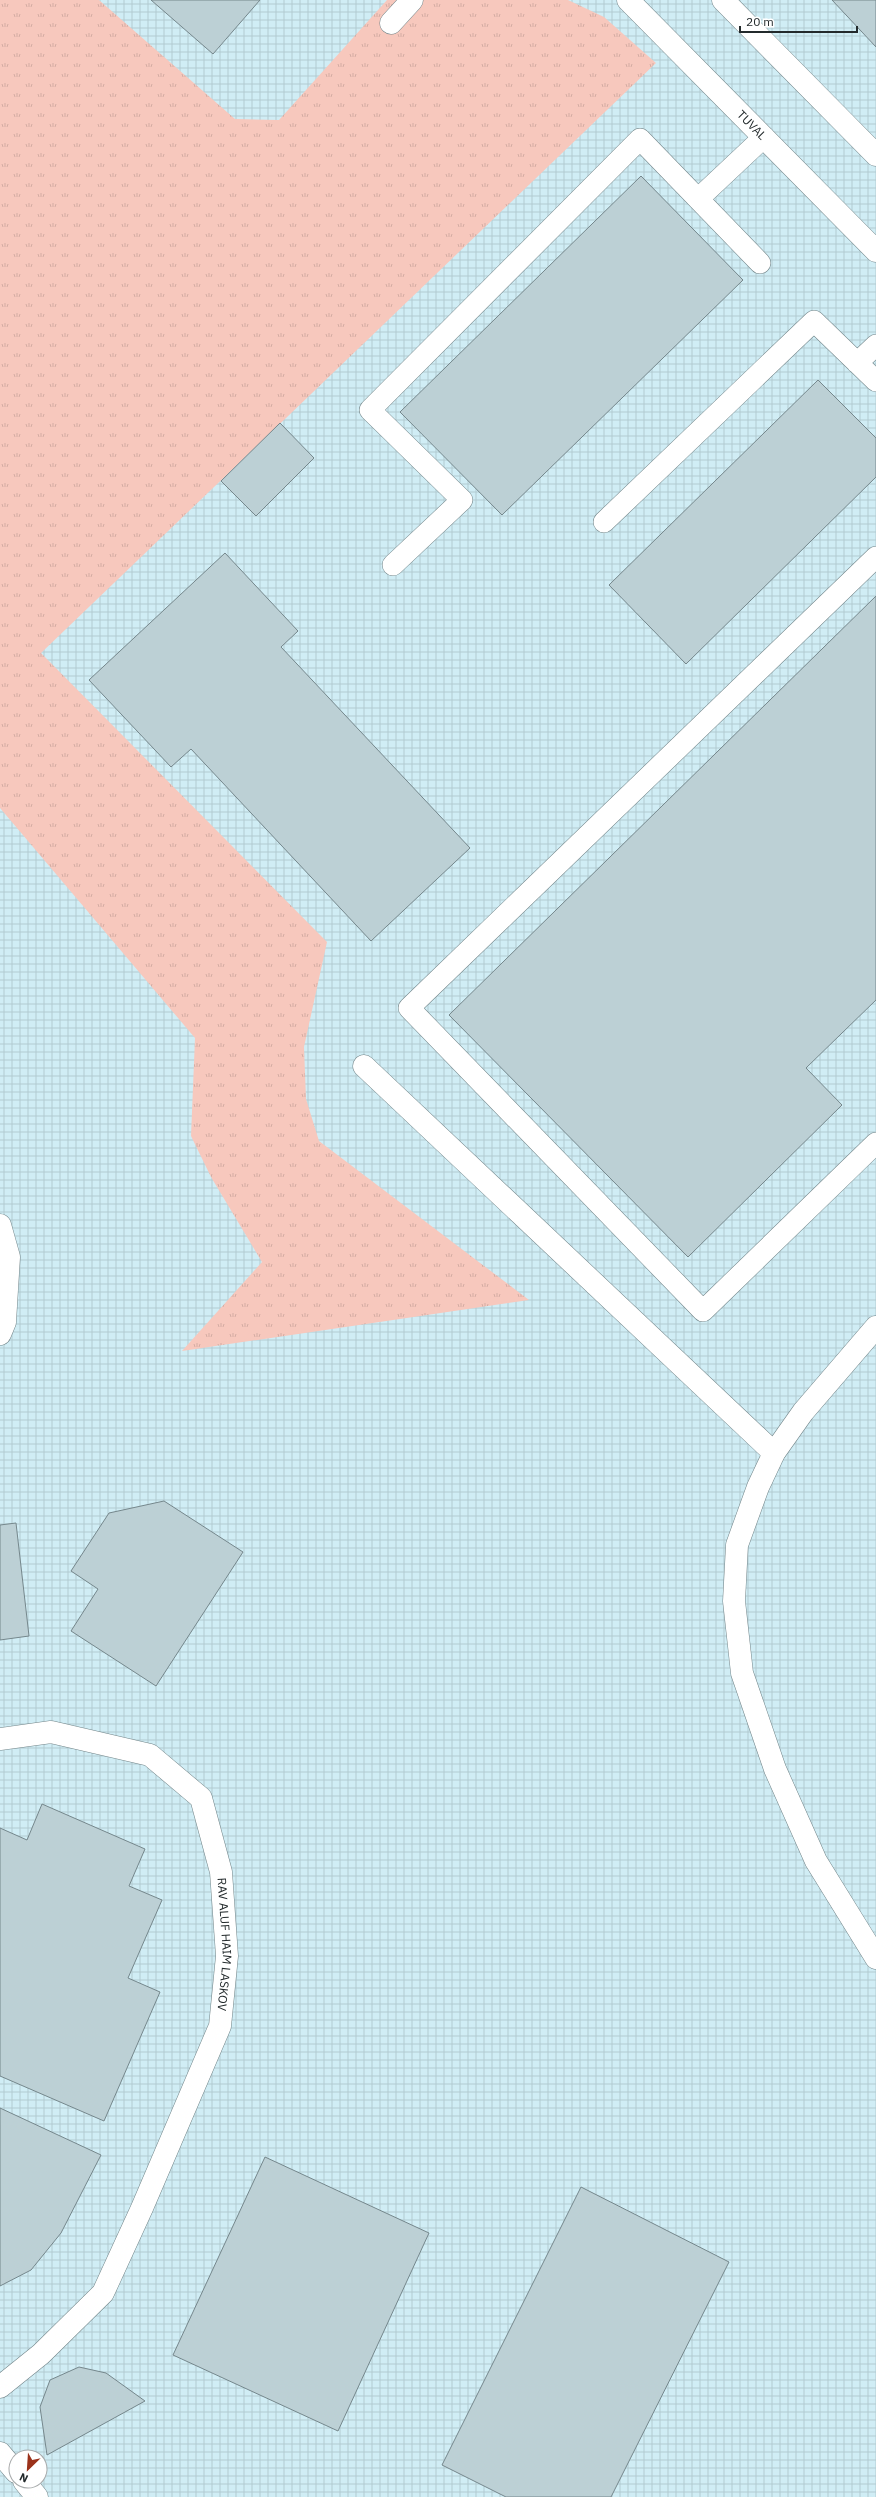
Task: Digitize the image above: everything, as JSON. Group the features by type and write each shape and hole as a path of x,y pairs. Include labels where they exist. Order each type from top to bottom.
{"street":[{"path":"391,23 412,0"},
{"name":"TUVAL","path":"628,0 876,251"},
{"path":"723,0 876,155"},
{"path":"364,1066 774,1453"},
{"path":"0,1225 9,1257 5,1322 0,1334"},
{"path":"876,1326 802,1412 774,1453 758,1487 737,1545 734,1602 742,1673 775,1769 816,1862 876,1958"},
{"name":"RAV ALUF HAIM LASKOV","path":"0,1739 50,1732 150,1755 201,1798 221,1872 227,1956 220,2026 142,2208 103,2293 41,2354 0,2387"},
{"path":"0,2453 8,2462"},
{"path":"30,2489 37,2497"}],"lane":[{"path":"698,199 764,137"},
{"path":"394,565 462,500 370,410 640,139 760,263"},
{"path":"604,522 814,321 876,381"},
{"path":"857,363 876,344"},
{"path":"876,557 410,1008 703,1311 876,1143"}],"shaded area":[{"path":"0,0 876,0 876,2497 0,2497"}],"green space":[{"path":"0,0 99,0 235,119 279,120 387,0 568,0 604,17 656,63 41,653 327,942 304,1047 306,1099 319,1141 529,1300 182,1351 262,1262 211,1177 191,1136 195,1038 0,808"}],"building":[{"path":"151,0 260,0 213,54"},
{"path":"832,0 876,0 876,47"},
{"path":"641,176 743,280 502,515 400,412"},
{"path":"818,380 876,438 876,477 686,664 609,585"},
{"path":"280,423 314,458 256,516 221,481"},
{"path":"225,553 298,631 281,647 470,848 371,941 191,749 171,767 89,680"},
{"path":"876,596 876,1000 806,1068 842,1105 688,1257 449,1015"},
{"path":"164,1501 243,1552 156,1686 71,1631 98,1589 71,1571 109,1513"},
{"path":"16,1523 29,1636 0,1640 0,1525"},
{"path":"42,1804 145,1849 129,1886 162,1900 128,1978 160,1992 104,2121 0,2076 0,1828 27,1840"},
{"path":"0,2108 101,2155 61,2233 31,2270 0,2286"},
{"path":"265,2157 429,2233 338,2431 173,2355"},
{"path":"581,2187 729,2262 611,2497 506,2497 442,2465"},
{"path":"79,2367 106,2373 145,2401 48,2454 40,2407 50,2380"}]}
